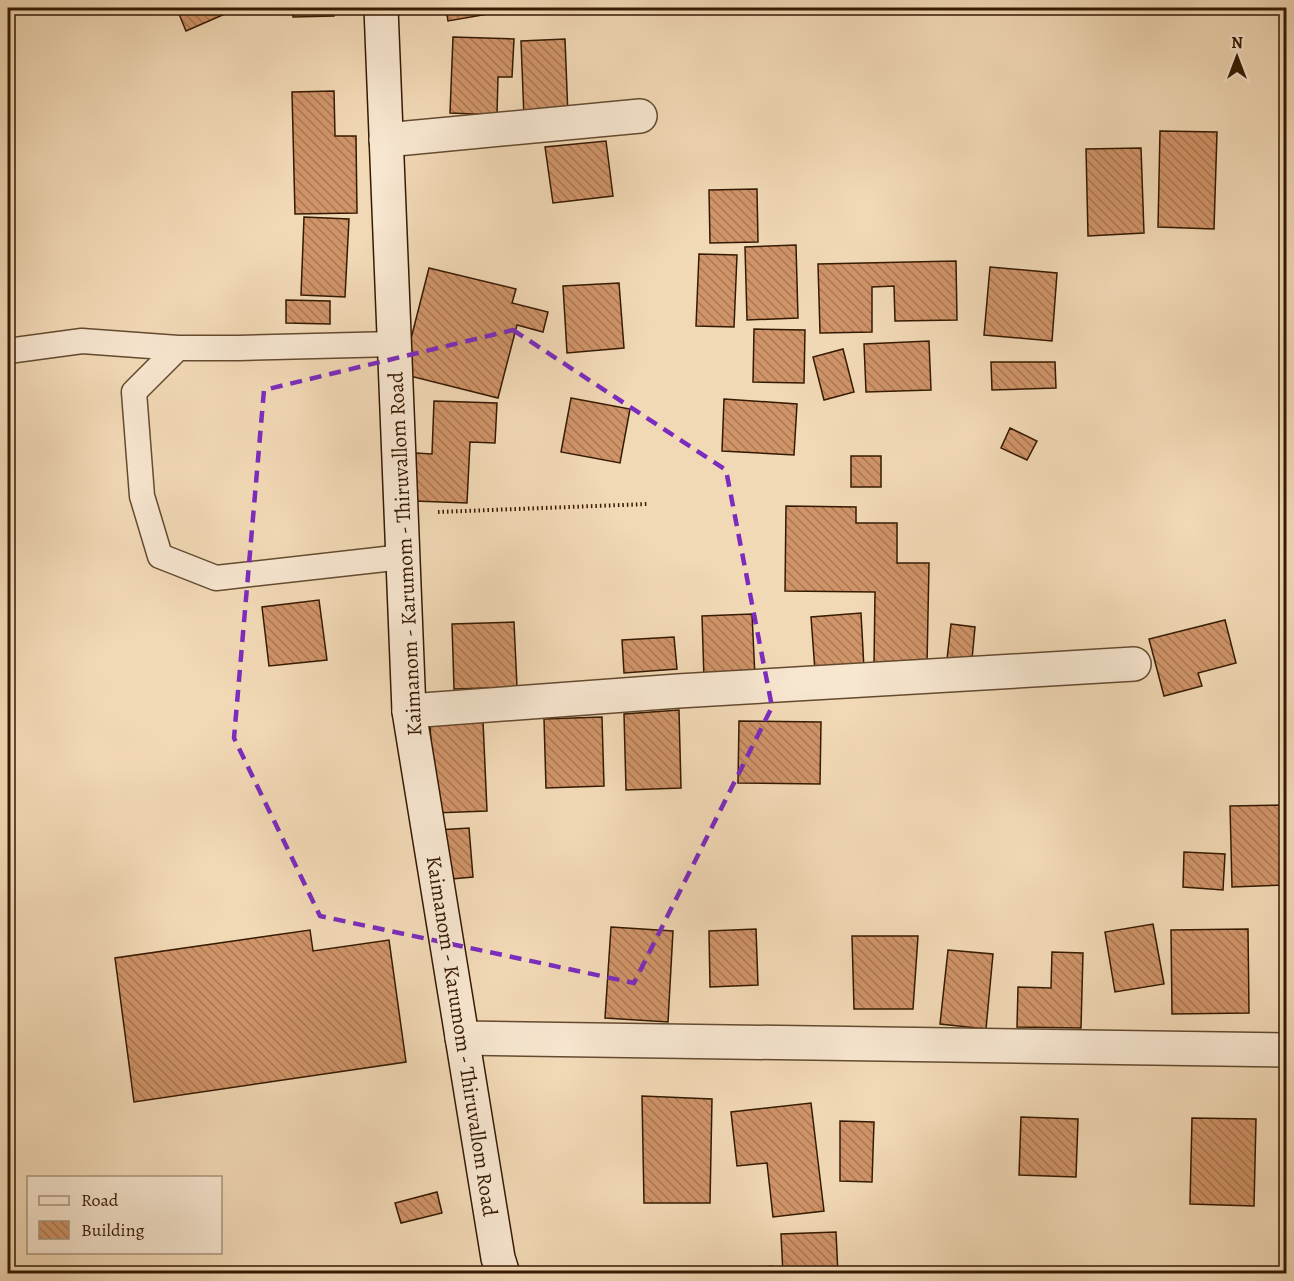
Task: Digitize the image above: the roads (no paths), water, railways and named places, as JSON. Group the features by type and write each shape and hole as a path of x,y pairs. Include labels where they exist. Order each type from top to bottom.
{"street":[{"name":"Kaimanom - Karumom - Thiruvallom Road","path":"381,8 409,711 498,1258 504,1274"},
{"path":"387,140 640,116"},
{"path":"409,711 678,691 1134,664"},
{"path":"462,1038 1287,1050"}],"lane":[{"path":"8,351 82,341 178,348 395,344"},
{"path":"178,348 134,392 142,496 160,556 216,578 403,557"}]}
